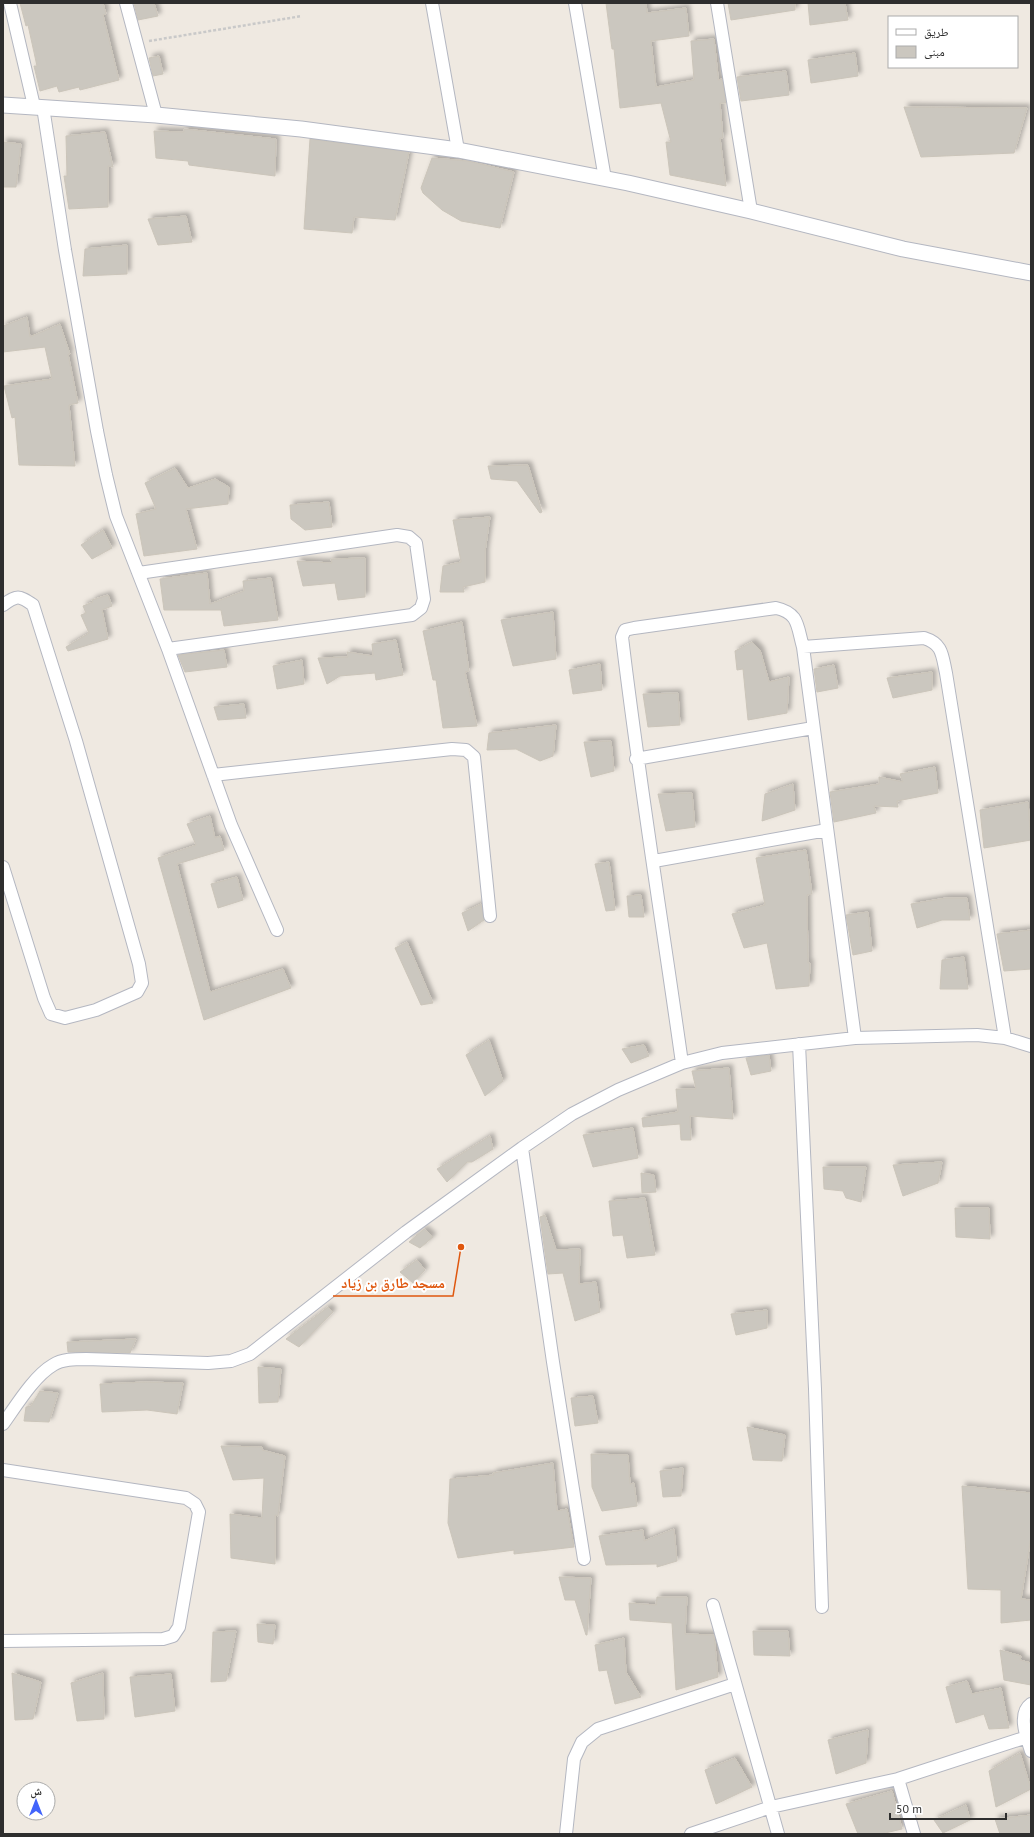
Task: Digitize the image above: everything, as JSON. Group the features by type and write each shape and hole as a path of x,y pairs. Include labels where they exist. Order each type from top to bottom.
{"street":[{"path":"10,3 39,107 106,475 116,516 168,649 231,825 277,930"},
{"path":"126,3 156,115"},
{"path":"432,3 458,150"},
{"path":"575,3 605,178"},
{"path":"717,3 751,211"},
{"path":"3,105 156,115 301,129 458,150 605,178 751,211 903,249 1031,273"},
{"path":"139,573 397,535 409,537 416,543 424,599 421,608 412,616 168,649"},
{"path":"3,605 13,598 22,597 33,605 76,741 139,964 142,983 137,992 96,1010 64,1018 51,1014 44,998 3,867"},
{"path":"682,1063 654,861 636,759 622,637 625,630 776,608 787,610 795,617 803,647 855,1038"},
{"path":"803,647 924,638 934,642 941,650 948,681 1005,1038"},
{"path":"636,759 813,728"},
{"path":"213,775 452,748 466,750 474,757 490,916"},
{"path":"654,861 827,830"},
{"path":"3,1424 42,1373 53,1364 67,1360 86,1359 208,1363 231,1361 250,1354 406,1232 522,1148 572,1114 618,1090 682,1063 722,1053 855,1038 976,1035 1005,1038 1031,1046"},
{"path":"799,1044 815,1389 822,1607"},
{"path":"522,1148 553,1362 584,1559"},
{"path":"3,1470 186,1498 195,1504 199,1512 179,1627 173,1636 163,1639 3,1641"},
{"path":"714,1605 778,1834"},
{"path":"566,1834 574,1759 582,1742 598,1729 735,1684"},
{"path":"1031,1704 1028,1706 1024,1718 1031,1751"},
{"path":"691,1834 771,1807 898,1779 1027,1737"},
{"path":"898,1779 914,1834"}],"path":[{"path":"137,43 302,16"}],"building":[{"path":"20,3 103,3 106,14 103,15 119,80 80,90 79,87 59,92 57,86 40,91 34,66 37,66 28,25 26,26"},
{"path":"134,3 154,3 158,16 138,20"},
{"path":"606,3 646,3 647,13 686,8 689,36 651,41 656,87 694,80 691,41 714,39 718,80 722,79 726,103 720,103 723,138 720,138 726,186 670,175 666,142 671,142 661,103 620,108 614,49 612,49"},
{"path":"728,3 795,3 795,10 731,20"},
{"path":"808,3 845,3 848,20 810,25"},
{"path":"855,53 858,76 811,83 808,60"},
{"path":"159,56 163,74 153,76 149,58"},
{"path":"786,71 789,95 741,101 737,77"},
{"path":"904,107 1027,108 1014,153 921,157"},
{"path":"184,129 276,139 275,176 189,165 188,161 156,158 154,131 184,132"},
{"path":"105,132 113,167 108,166 108,207 69,209 64,176 67,176 66,136"},
{"path":"310,139 409,152 395,220 354,217 352,233 304,229"},
{"path":"3,142 21,144 16,187 3,187"},
{"path":"432,158 468,161 514,172 500,228 461,221 442,210 423,193 421,188"},
{"path":"186,216 192,242 158,245 148,219"},
{"path":"127,245 127,274 83,276 85,249"},
{"path":"27,317 30,337 60,324 70,354 68,354 78,403 69,405 75,466 19,465 15,417 12,418 4,386 52,379 45,347 3,352 3,326"},
{"path":"528,465 542,512 540,513 517,481 491,479 488,466"},
{"path":"175,468 188,488 215,479 229,487 228,504 186,509 197,549 144,556 136,514 156,509 145,483"},
{"path":"329,502 332,527 305,530 291,519 290,505"},
{"path":"490,517 485,552 485,582 463,587 464,592 440,592 443,566 461,562 453,520"},
{"path":"103,530 112,548 92,559 81,545"},
{"path":"365,558 365,597 338,600 335,583 303,586 297,561 332,563 331,559"},
{"path":"207,573 210,604 244,591 243,581 271,578 278,620 224,626 221,610 164,610 160,579"},
{"path":"108,595 112,606 102,610 108,639 68,651 66,647 89,633 81,615 86,613 83,606 93,602 92,600"},
{"path":"553,612 556,659 513,666 501,620"},
{"path":"462,622 469,671 465,672 477,726 443,728 436,680 433,680 423,631"},
{"path":"396,640 403,675 376,680 375,673 340,676 327,684 318,658 348,657 347,652 373,656 372,644"},
{"path":"752,642 760,650 769,682 789,677 787,713 748,720 743,669 737,670 735,651"},
{"path":"224,650 227,667 185,672 178,655"},
{"path":"302,660 304,684 277,689 273,666"},
{"path":"600,664 602,690 573,694 569,670"},
{"path":"834,665 838,688 817,692 814,669"},
{"path":"932,672 932,690 893,698 887,678"},
{"path":"678,693 680,725 648,727 643,694"},
{"path":"244,704 246,718 218,720 214,707"},
{"path":"556,725 553,756 540,761 516,749 487,750 489,733"},
{"path":"611,741 614,771 591,777 584,742"},
{"path":"935,767 938,793 897,801 898,807 874,806 876,813 834,822 830,792 879,784 879,777 903,782 900,774"},
{"path":"793,784 795,810 762,821 765,794"},
{"path":"692,793 695,827 666,831 658,794"},
{"path":"1028,802 1031,840 984,848 980,810"},
{"path":"210,816 215,838 220,836 224,850 177,864 210,992 283,969 291,988 204,1020 158,858 196,845 187,824"},
{"path":"806,850 812,894 807,895 808,963 810,963 809,986 776,989 767,943 744,948 732,914 765,905 756,858"},
{"path":"609,862 615,910 606,911 595,864"},
{"path":"237,877 243,900 218,908 211,884"},
{"path":"641,895 644,917 629,917 627,896"},
{"path":"946,898 967,898 970,920 942,920 917,928 911,904"},
{"path":"481,904 484,920 468,931 462,913"},
{"path":"868,912 872,951 853,955 846,915"},
{"path":"1031,930 1031,969 1004,971 997,934"},
{"path":"407,942 433,1003 421,1005 395,948"},
{"path":"964,957 968,989 940,989 942,960"},
{"path":"489,1040 503,1081 485,1096 466,1055"},
{"path":"644,1045 649,1056 631,1063 622,1049"},
{"path":"769,1055 771,1071 751,1075 746,1058"},
{"path":"729,1068 733,1119 690,1116 691,1140 681,1140 680,1124 643,1127 642,1118 678,1112 676,1089 696,1089 692,1071"},
{"path":"633,1128 638,1158 593,1167 583,1135"},
{"path":"490,1136 493,1149 472,1162 467,1162 447,1182 437,1169"},
{"path":"942,1162 938,1183 903,1196 893,1165"},
{"path":"823,1167 866,1167 861,1202 846,1198 843,1191 824,1189"},
{"path":"641,1173 654,1175 656,1192 642,1193"},
{"path":"645,1198 655,1255 627,1258 623,1235 613,1236 609,1201"},
{"path":"955,1208 989,1208 990,1239 956,1237"},
{"path":"545,1215 556,1250 580,1249 579,1284 596,1282 600,1312 575,1321 563,1273 548,1274 540,1217"},
{"path":"424,1229 433,1237 420,1248 409,1242"},
{"path":"417,1260 425,1270 413,1283 400,1272"},
{"path":"328,1307 333,1312 299,1347 286,1339"},
{"path":"767,1310 767,1328 736,1335 731,1314"},
{"path":"136,1339 130,1353 68,1352 67,1342"},
{"path":"258,1367 281,1369 278,1402 259,1403"},
{"path":"146,1382 183,1383 177,1414 147,1410 102,1412 100,1384"},
{"path":"40,1391 58,1393 49,1422 24,1421 26,1407 31,1406"},
{"path":"593,1396 598,1423 575,1426 571,1398"},
{"path":"747,1427 785,1435 782,1461 753,1460"},
{"path":"221,1446 262,1447 262,1450 285,1456 278,1516 275,1515 275,1564 231,1558 230,1514 262,1518 264,1478 233,1480"},
{"path":"591,1454 628,1455 630,1484 634,1483 637,1506 602,1511 592,1487"},
{"path":"553,1463 557,1511 567,1509 574,1547 514,1554 514,1550 458,1558 448,1523 450,1479 494,1475 493,1473"},
{"path":"683,1468 681,1496 663,1497 660,1471"},
{"path":"962,1486 1031,1493 1031,1537 1021,1599 1031,1600 1031,1620 1001,1623 1001,1590 968,1589"},
{"path":"674,1529 677,1561 657,1567 657,1564 606,1565 599,1536 643,1530 644,1541"},
{"path":"559,1577 591,1578 587,1635 575,1600 565,1600"},
{"path":"657,1597 687,1597 685,1634 714,1635 718,1677 676,1690 672,1623 630,1620 629,1603 656,1605"},
{"path":"257,1624 275,1625 273,1644 258,1642"},
{"path":"236,1631 226,1681 211,1682 213,1632"},
{"path":"753,1631 788,1631 790,1656 754,1655"},
{"path":"624,1638 626,1672 641,1697 615,1704 607,1670 599,1671 595,1645"},
{"path":"1000,1650 1021,1656 1020,1660 1031,1663 1031,1685 1004,1680"},
{"path":"12,1673 41,1682 33,1719 15,1720"},
{"path":"103,1673 104,1719 77,1721 71,1683"},
{"path":"171,1674 175,1711 135,1717 130,1677"},
{"path":"967,1681 972,1694 1001,1688 1009,1728 989,1729 984,1714 956,1723 946,1687"},
{"path":"868,1730 866,1763 836,1774 828,1740"},
{"path":"1020,1753 1031,1789 996,1807 989,1771"},
{"path":"735,1758 752,1787 716,1804 705,1770"},
{"path":"892,1791 902,1829 881,1834 858,1834 846,1804"},
{"path":"966,1805 970,1820 943,1833 934,1820"},
{"path":"1031,1815 1031,1834 1000,1834 995,1819"}],"place":[{"name":"مسجد طارق بن زياد","path":"461,1247"}]}
